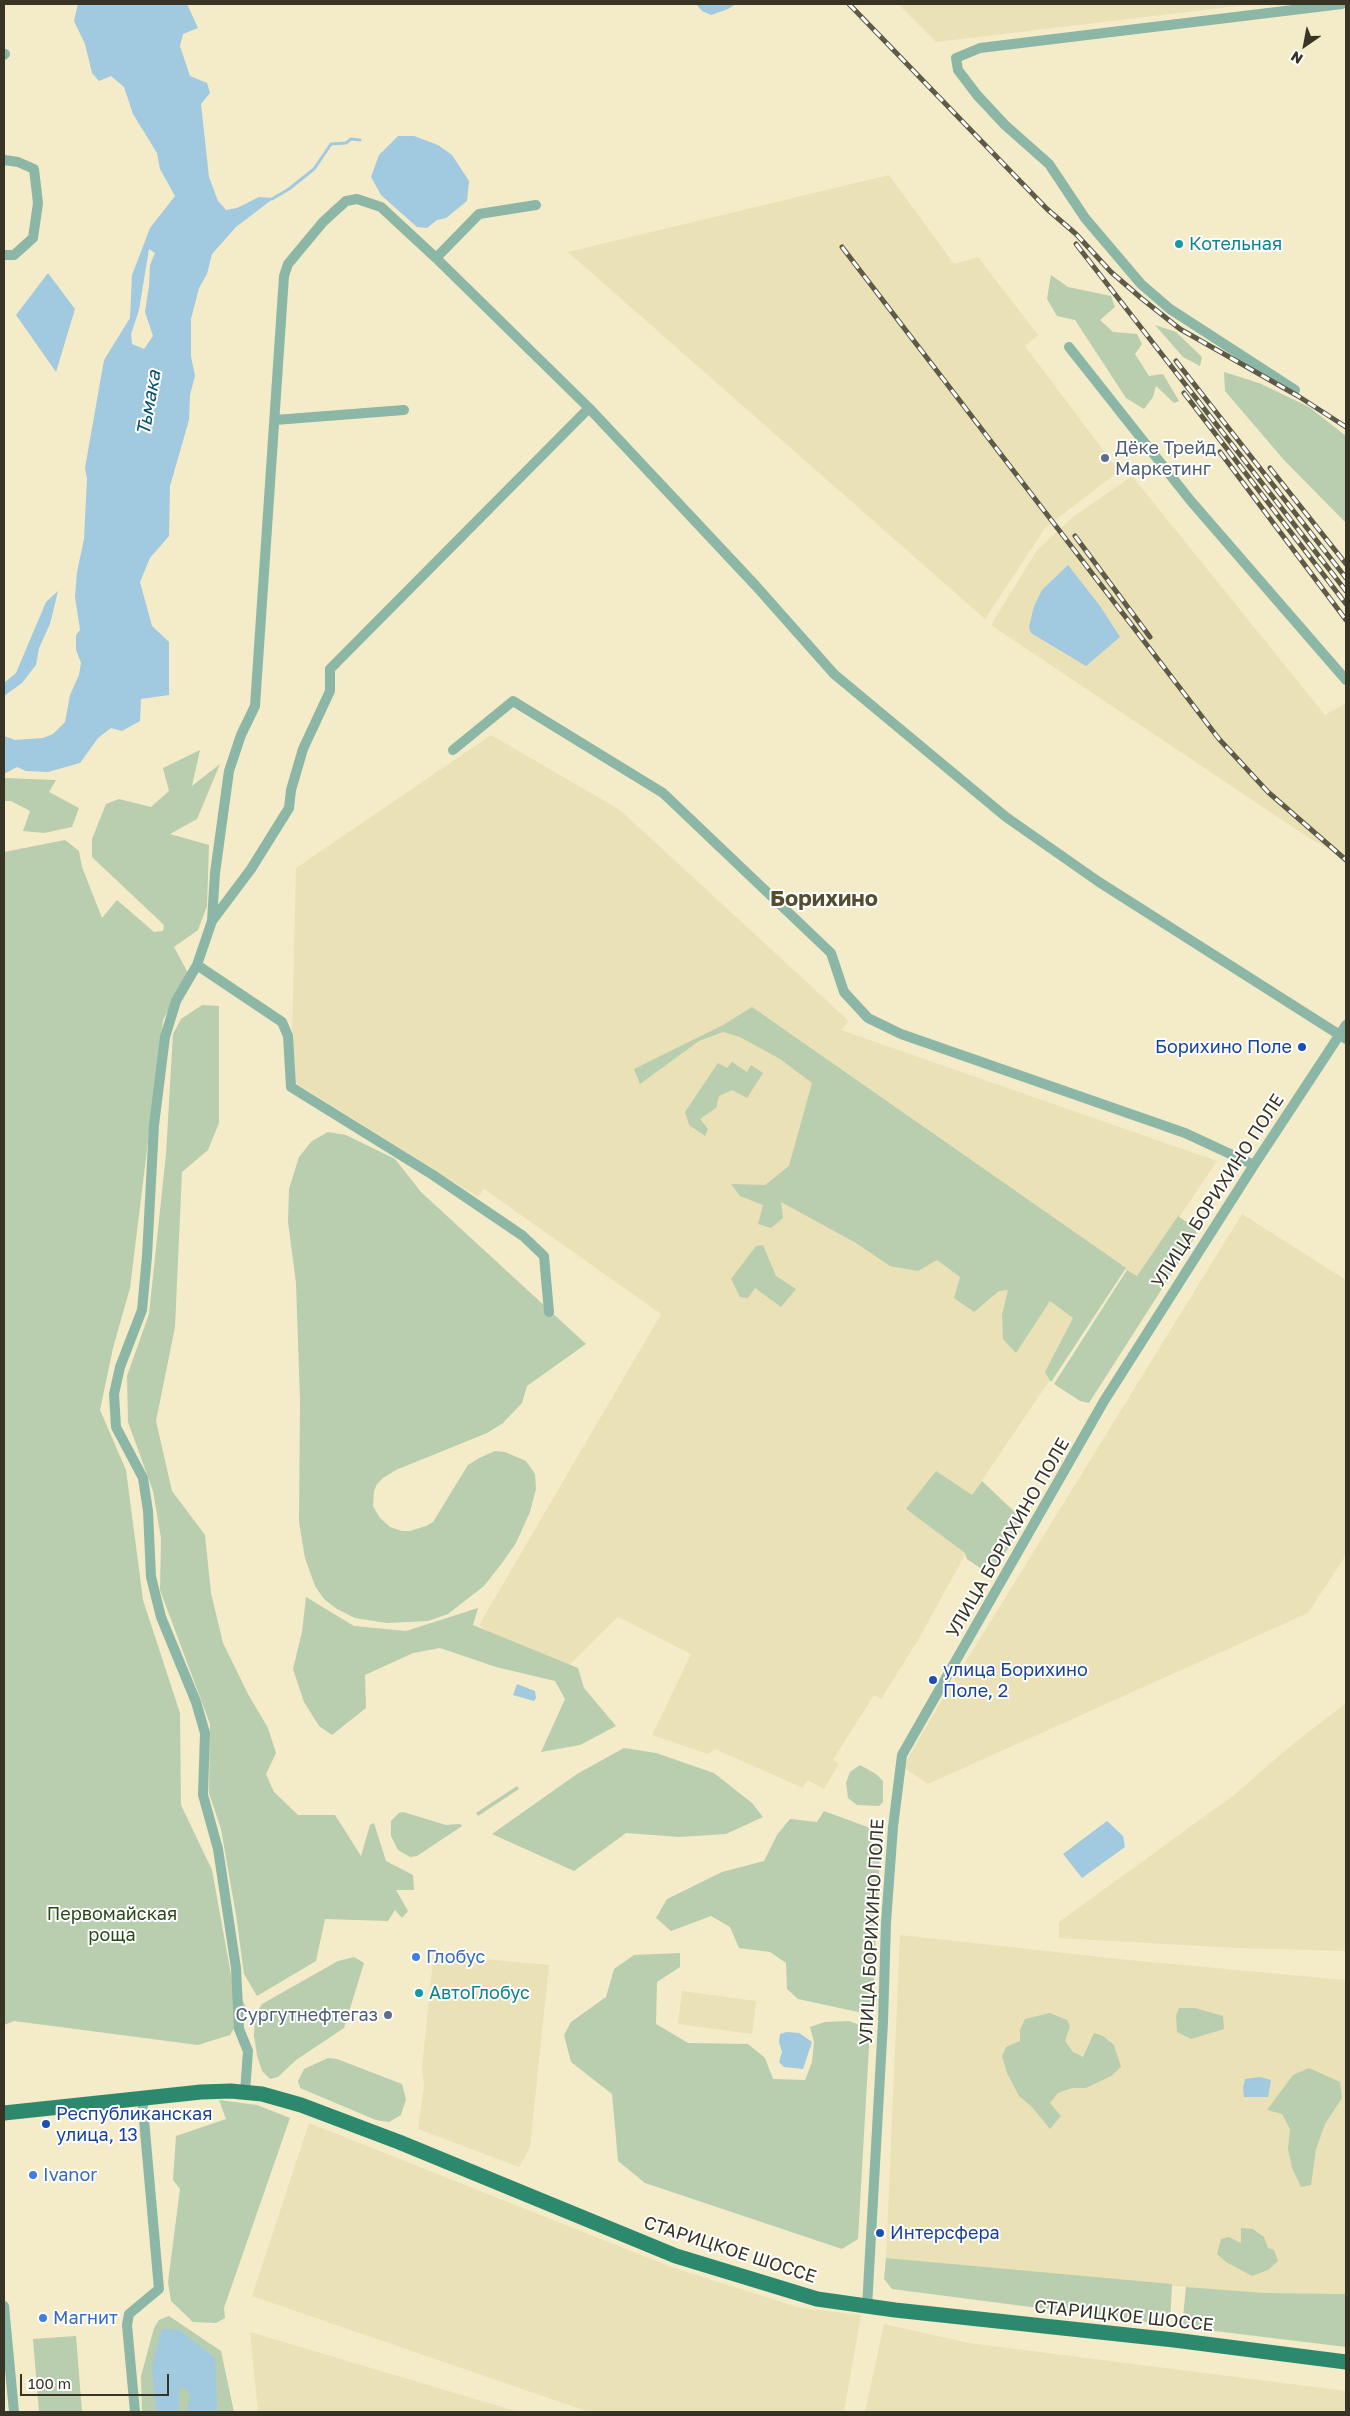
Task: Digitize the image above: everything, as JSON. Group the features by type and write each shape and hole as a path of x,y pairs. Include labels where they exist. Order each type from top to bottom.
{"main road":[{"name":"СТАРИЦКОЕ ШОССЕ","path":"4,2113 201,2092 245,2092 274,2097 399,2142 676,2256 818,2299 867,2307 1174,2340 1346,2362"}],"street":[{"path":"1295,390 1170,309 1141,284 1085,218 1049,164 1005,125 977,95 958,70 956,58 980,48 1342,4"},
{"path":"4,160 18,162 34,169 38,203 33,238 14,255 4,255"},
{"path":"245,2092 248,2050 239,2029 236,1968 218,1849 203,1795 205,1733 196,1702 161,1618 151,1577 148,1510 143,1478 116,1427 114,1394 120,1367 142,1310 154,1125 166,1036 176,1001 198,965 212,920 215,873 229,771 241,735 255,706 284,276 288,264 322,222 346,201 357,198 370,201 380,207 436,258 588,408 756,586 834,674 1006,817 1099,882 1343,1037"},
{"path":"436,258 479,214 536,205"},
{"path":"1069,347 1148,448 1276,601 1346,680"},
{"path":"212,920 251,869 288,808 291,790 303,749 330,691 330,669 588,408"},
{"path":"275,420 404,410"},
{"path":"453,750 513,701 663,793 831,953 844,992 868,1018 901,1034 1185,1133 1254,1165"},
{"path":"198,965 282,1022 288,1036 291,1087 433,1175 523,1236 544,1256 550,1312"},
{"name":"УЛИЦА БОРИХИНО ПОЛЕ","path":"867,2307 883,2022 886,1922 893,1827 902,1755 1104,1401 1254,1165 1343,1037 1346,1025"},
{"path":"135,2412 127,2325 129,2314 159,2289 142,2097"},
{"path":"4,2306 14,2412"}],"shaded area":[{"path":"898,4 1254,4 936,42"},
{"path":"889,175 954,264 978,257 1038,335 1025,346 1119,471 1045,528 985,619 568,252"},
{"path":"1132,476 1325,715 1346,703 1346,858 1309,838 991,625 1037,550 1073,517"},
{"path":"491,735 620,810 849,1021 841,1030 1217,1161 1139,1277 1125,1269 972,1495 906,1509 966,1553 918,1640 881,1699 874,1695 834,1758 833,1760 839,1764 824,1789 807,1780 803,1788 715,1749 708,1754 652,1735 691,1654 618,1617 567,1667 495,1637 479,1625 661,1314 484,1189 478,1197 291,1080 296,868"},
{"path":"1242,1214 1346,1280 1346,1555 1308,1613 928,1784 903,1767 936,1710"},
{"path":"1346,1703 1346,1951 1238,1948 1059,1938 1059,1922 1234,1795 1288,1748"},
{"path":"900,1935 1129,1960 1346,1980 1346,2294 1265,2293 1186,2287 886,2258"},
{"path":"442,1955 549,1965 530,2147 519,2167 418,2129 424,2086 422,2067 433,1960 442,1961"},
{"path":"682,1991 756,2001 752,2034 678,2024"},
{"path":"309,2123 674,2268 801,2308 861,2315 844,2412 589,2412 252,2296"},
{"path":"884,2324 969,2343 1346,2391 1346,2412 865,2412"},
{"path":"250,2332 519,2412 258,2412"}],"green space":[{"path":"1051,275 1068,287 1111,296 1115,307 1100,320 1113,332 1137,334 1142,344 1135,354 1149,376 1163,374 1179,401 1174,403 1156,386 1153,397 1144,409 1126,398 1075,320 1057,316 1047,299"},
{"path":"1155,325 1176,332 1202,357 1200,366 1183,357"},
{"path":"1224,372 1259,383 1309,407 1346,436 1346,523 1284,460 1225,391"},
{"name":"Первомайская роща","path":"200,750 192,786 220,764 197,819 170,834 209,845 207,906 198,930 174,947 188,973 163,1020 130,1288 113,1348 100,1410 126,1470 143,1600 180,1713 181,1805 212,1870 232,1980 247,2009 230,2035 198,2045 14,2021 4,2025 4,852 65,840 79,851 82,867 102,918 117,900 154,932 163,931 164,925 92,857 92,839 106,804 119,799 151,807 169,791 163,768"},
{"path":"4,778 56,780 49,792 79,808 72,827 44,833 23,831 30,811 11,801 4,801"},
{"path":"202,1005 219,1006 219,1123 208,1150 182,1172 175,1327 156,1421 172,1491 205,1535 211,1593 223,1643 248,1694 268,1728 276,1753 266,1774 274,1792 298,1815 335,1815 361,1856 370,1825 374,1823 386,1861 413,1875 414,1890 396,1890 408,1911 402,1918 395,1910 388,1921 325,1919 316,1961 257,1996 244,1974 221,1829 209,1793 210,1724 160,1590 161,1538 153,1491 128,1422 127,1376 149,1314 166,1154 173,1034 181,1019"},
{"path":"752,1007 1126,1268 1051,1382 1045,1372 1073,1318 1050,1301 1016,1353 1003,1339 1002,1315 1008,1290 999,1291 974,1312 954,1298 960,1277 937,1260 918,1271 890,1266 856,1243 781,1202 783,1218 771,1228 758,1224 763,1205 740,1196 731,1184 765,1185 789,1166 812,1083 780,1059 740,1037 723,1032 699,1041 640,1084 634,1069 723,1025"},
{"path":"732,1062 747,1072 751,1065 763,1073 747,1098 732,1090 719,1096 716,1108 700,1119 708,1129 705,1136 689,1125 685,1112 718,1063 727,1068"},
{"path":"328,1132 346,1135 395,1159 421,1192 586,1344 527,1386 522,1403 503,1423 487,1433 396,1470 377,1484 374,1491 373,1506 380,1518 390,1527 402,1531 410,1531 433,1522 468,1465 479,1458 495,1451 505,1452 526,1461 535,1474 536,1489 530,1512 516,1543 502,1563 484,1586 448,1614 428,1621 387,1623 355,1618 337,1609 324,1599 315,1586 305,1558 299,1522 300,1400 296,1283 288,1222 289,1189 299,1157 312,1141"},
{"path":"1178,1216 1194,1227 1197,1234 1089,1403 1080,1401 1054,1384 1127,1270 1137,1276"},
{"path":"763,1245 776,1276 796,1289 781,1307 755,1288 748,1298 740,1297 731,1279 756,1246"},
{"path":"936,1471 972,1495 982,1481 1021,1518 1014,1539 1000,1561 986,1572 967,1559 965,1553 906,1509"},
{"path":"306,1597 354,1626 406,1631 478,1608 473,1625 578,1668 584,1688 616,1726 580,1745 541,1752 565,1699 555,1681 496,1667 440,1648 413,1653 365,1675 366,1708 332,1735 319,1726 304,1702 293,1669 302,1632"},
{"path":"624,1748 656,1753 714,1773 752,1803 763,1817 726,1834 679,1837 626,1833 574,1871 492,1834 577,1774"},
{"path":"860,1765 876,1774 883,1781 883,1802 879,1806 857,1805 848,1798 846,1783 850,1772"},
{"path":"517,1786 519,1789 478,1816 476,1813"},
{"path":"824,1811 881,1832 872,2015 798,1999 787,1989 786,1963 770,1952 739,1948 730,1927 711,1916 671,1931 656,1918 667,1899 722,1872 764,1861 777,1835 790,1819 817,1822"},
{"path":"403,1812 446,1825 460,1824 462,1826 417,1856 410,1857 398,1850 391,1836 391,1821 399,1813"},
{"path":"680,1953 680,1967 657,1982 656,2024 688,2043 748,2044 765,2058 773,2079 805,2080 812,2062 814,2042 810,2027 825,2022 849,2021 870,2029 858,2239 842,2249 645,2183 618,2161 612,2094 571,2062 564,2035 571,2022 606,1997 614,1969 634,1955"},
{"path":"354,1957 364,1963 344,2028 296,2060 278,2077 270,2079 262,2071 254,2036 255,2015 262,2004 338,1961"},
{"path":"1179,2008 1195,2008 1223,2016 1224,2029 1191,2039 1177,2032 1176,2016"},
{"path":"1050,2013 1067,2020 1070,2026 1065,2041 1073,2052 1083,2057 1094,2033 1103,2036 1114,2045 1121,2067 1111,2076 1086,2088 1072,2088 1058,2093 1050,2103 1061,2116 1050,2129 1032,2107 1019,2096 1007,2073 1002,2056 1006,2047 1020,2041 1020,2030 1025,2019"},
{"path":"328,2058 337,2059 402,2084 406,2099 401,2115 389,2122 376,2120 300,2088 298,2081 304,2069"},
{"path":"1309,2068 1340,2082 1342,2098 1325,2124 1316,2149 1311,2185 1301,2187 1292,2168 1288,2149 1290,2129 1282,2114 1267,2110 1293,2075"},
{"path":"219,2100 257,2105 290,2118 224,2308 225,2318 216,2323 193,2322 171,2301 168,2282 180,2189 173,2180 176,2136 226,2119"},
{"path":"1241,2228 1253,2229 1264,2237 1268,2248 1274,2250 1278,2261 1268,2270 1252,2276 1226,2262 1217,2254 1221,2239 1229,2237 1241,2243"},
{"path":"886,2258 1172,2284 1170,2325 892,2289 884,2279"},
{"path":"1186,2287 1265,2293 1346,2294 1346,2347 1182,2327"},
{"path":"169,2316 221,2351 234,2412 142,2412 141,2376 154,2328 159,2320"},
{"path":"76,2336 82,2412 39,2412 33,2339"}],"water":[{"name":"Тьмака","path":"78,4 187,4 198,28 183,34 180,46 190,76 207,83 210,93 201,104 209,177 218,201 226,210 237,208 259,197 274,198 236,227 212,254 207,274 199,288 191,319 191,356 195,376 190,395 189,420 170,486 169,536 150,558 140,582 152,626 169,642 169,695 141,699 140,721 122,731 111,728 98,738 80,763 48,772 26,771 17,767 4,774 4,736 15,740 43,738 53,734 65,722 70,695 79,675 81,663 76,650 76,635 80,630 75,597 77,572 84,539 87,479 85,468 104,360 130,318 132,275 150,228 175,196 160,169 157,153 133,114 124,87 111,76 99,81 92,73 85,44 74,21","holes":["149,249 155,253 150,265 145,312 153,336 144,349 132,344 131,334 139,310"]},
{"path":"696,4 736,4 711,15 702,11"},
{"path":"398,136 414,136 438,145 452,155 469,181 467,201 446,218 437,220 427,228 417,227 381,195 371,177 379,155"},
{"path":"48,273 75,309 56,372 16,315"},
{"path":"1068,565 1100,606 1120,637 1086,666 1031,633 1029,627 1034,606 1042,590"},
{"path":"58,591 50,624 39,648 36,665 22,683 4,696 4,683 16,673 46,602"},
{"path":"517,1684 535,1691 536,1698 534,1701 513,1695"},
{"path":"1107,1821 1123,1836 1125,1847 1082,1878 1063,1854"},
{"path":"787,2032 799,2033 812,2042 803,2069 784,2067 779,2062 782,2052 779,2042 780,2034"},
{"path":"1260,2077 1271,2080 1268,2097 1244,2097 1245,2079"},
{"path":"162,2329 179,2330 215,2358 217,2412 187,2412 190,2394 183,2387 179,2389 179,2412 156,2412 152,2366"}],"waterway":[{"path":"272,199 289,189 314,169 331,144 346,143 351,139 360,140"}],"railway":[{"path":"849,4 1047,209 1076,234 1111,272 1141,298 1180,329 1298,396 1346,427"},
{"path":"1076,244 1346,591"},
{"path":"842,247 1219,739 1268,792 1346,860"},
{"path":"1176,361 1346,578"},
{"path":"1184,393 1346,604"},
{"path":"1220,452 1346,620"},
{"path":"1270,468 1346,564"},
{"path":"1075,536 1150,637"}],"place":[{"name":"Котельная","path":"1179,244"},
{"name":"Дёке Трейд Маркетинг","path":"1105,458"},
{"name":"Борихино Поле","path":"1302,1047"},
{"name":"улица Борихино Поле, 2","path":"933,1680"},
{"name":"Глобус","path":"416,1957"},
{"name":"АвтоГлобус","path":"419,1993"},
{"name":"Сургутнефтегаз","path":"388,2015"},
{"name":"Республиканская улица, 13","path":"46,2124"},
{"name":"Ivanor","path":"33,2175"},
{"name":"Интерсфера","path":"880,2233"},
{"name":"Магнит","path":"43,2318"}],"district":[{"name":"Борихино","path":"824,899"}]}
